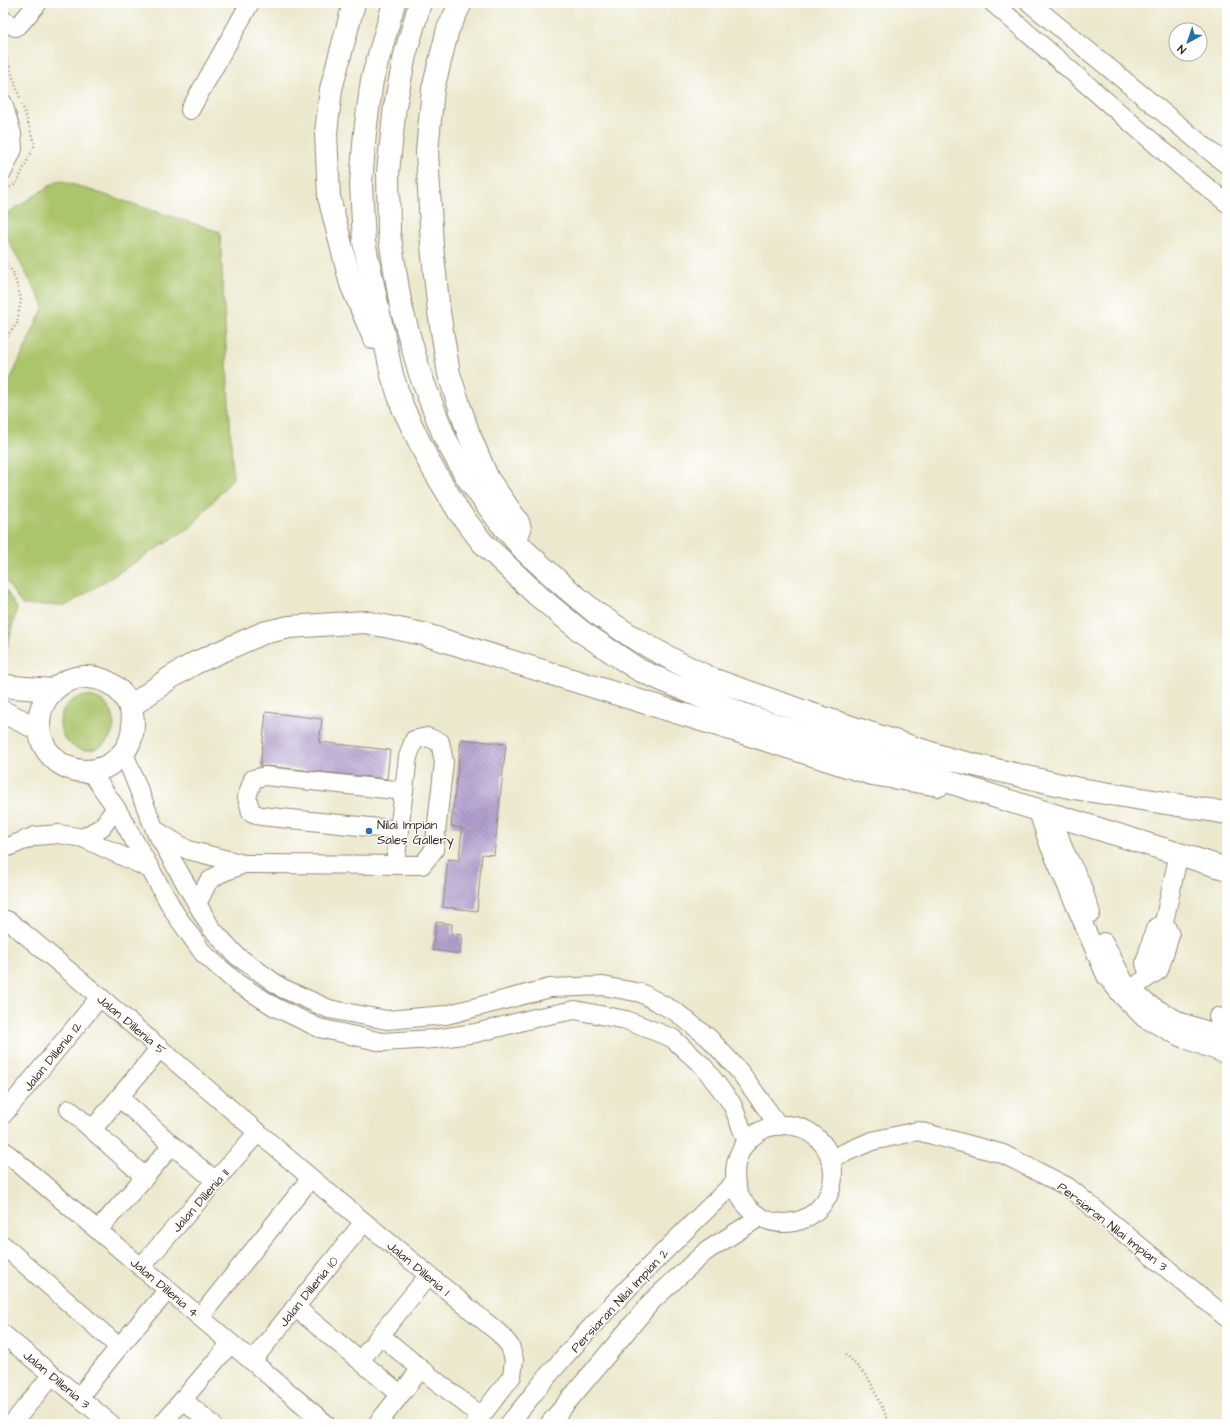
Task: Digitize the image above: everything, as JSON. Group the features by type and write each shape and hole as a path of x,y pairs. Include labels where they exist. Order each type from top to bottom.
{"main road":[{"path":"354,3 331,89 326,133 329,197 351,284 369,328 392,375"},
{"path":"394,3 372,80 365,132 361,184 364,242 392,375 403,408 430,464 459,512 482,542 537,595 582,632 639,670 742,714 974,790 1227,869"},
{"path":"420,3 405,55 395,106 388,172 388,233 401,308 420,374 445,438 466,476 499,521 526,552 566,588 596,612 643,643 712,679 811,714 949,759 1074,788 1227,813"},
{"path":"461,3 448,30 433,89 427,150 432,246 439,312 449,374 468,432 488,479 518,522 526,552"},
{"path":"130,707 170,678 195,663 263,633 289,626 365,622 423,634 872,774 974,790"},
{"path":"88,677 101,679 113,685 123,695 130,707 133,719 133,731 130,742 124,753 114,762 103,768 90,771 75,770 62,765 50,756 42,743 38,729 41,708 52,690 63,682 75,678 88,677"},
{"path":"3,685 52,690"},
{"path":"3,712 38,729"}],"street":[{"path":"3,20 15,27 20,24 38,3"},
{"path":"190,110 250,3"},
{"path":"993,3 1183,168 1227,203"},
{"path":"1030,3 1227,165"},
{"path":"3,103 12,134 13,149 3,171"},
{"path":"155,830 188,850 244,864 422,865 434,850 444,762 440,742 427,737 414,740 408,757 395,864"},
{"path":"124,753 155,830 211,928 237,956 282,988 329,1009 387,1020 446,1015 550,988 603,986 641,994 676,1012 709,1038 740,1072 779,1126"},
{"path":"90,771 116,808 176,915 203,952 236,982 275,1006 319,1028 382,1042 434,1039 476,1033 539,1017 575,1010 626,1020 672,1038 703,1066 732,1104 747,1142"},
{"path":"399,830 261,816 251,812 248,797 252,779 264,776 404,791"},
{"path":"84,838 102,827 116,808"},
{"path":"1044,811 1080,881 1092,915 1126,985 1147,1003 1181,1022 1227,1037"},
{"path":"1044,811 1050,847 1106,976 1122,996 1144,1018 1180,1037 1227,1055"},
{"path":"3,849 36,836 58,834 84,838 150,870"},
{"path":"1131,988 1159,970 1170,935 1164,922 1178,853"},
{"path":"197,904 208,882 219,874 244,864"},
{"name":"Jalan Dillenia 5","path":"3,919 9,921 100,997 258,1132"},
{"name":"Jalan Dillenia 12","path":"3,1115 100,997"},
{"path":"92,1130 160,1048"},
{"path":"119,1097 172,1145 216,1181"},
{"path":"69,1109 145,1178"},
{"path":"779,1126 795,1127 810,1134 822,1145 830,1159 832,1174 831,1188 825,1201 815,1212 802,1220 788,1223 774,1222 760,1217 748,1208 740,1196 735,1182 735,1167 739,1154 747,1142 756,1134 767,1128 779,1126"},
{"name":"Persiaran Nilai Impian 3","path":"830,1159 872,1141 918,1131 1002,1154 1068,1187 1227,1318"},
{"name":"Jalan Dillenia 1","path":"258,1132 428,1276 500,1334 510,1346 514,1360 512,1376 478,1420"},
{"name":"Jalan Dillenia 11","path":"141,1267 258,1132"},
{"path":"98,1230 145,1178 172,1145"},
{"name":"Jalan Dillenia 4","path":"3,1150 326,1424"},
{"path":"200,1317 311,1178"},
{"name":"Persiaran Nilai Impian 2","path":"509,1424 551,1372 632,1284 668,1246 735,1182"},
{"name":"Persiaran Nilai Impian 2","path":"548,1424 652,1301 705,1252 760,1217"},
{"name":"Jalan Dillenia 10","path":"252,1361 364,1222"},
{"path":"3,1245 119,1347"},
{"path":"361,1360 428,1276"},
{"path":"632,1284 652,1301"},
{"path":"79,1397 119,1347 168,1290"},
{"path":"295,1307 361,1360 400,1394"},
{"name":"Jalan Dillenia 3","path":"3,1334 111,1424"},
{"path":"380,1335 478,1420"},
{"path":"162,1424 230,1343"},
{"path":"377,1424 421,1369"},
{"path":"12,1424 52,1375"},
{"path":"183,1400 212,1424"}],"path":[{"path":"3,260 13,272 21,299 17,323 3,342"},
{"path":"846,1354 869,1379 890,1424"}],"green space":[{"path":"59,180 220,232 233,478 191,527 67,605 22,605 3,576 3,396 44,306 3,231 3,216"},
{"path":"3,586 17,608 4,659 3,659"},
{"path":"87,696 97,698 106,704 112,713 114,723 112,733 106,742 97,748 87,750 77,748 68,742 62,733 60,723 62,713 68,704 77,698"}],"building":[{"path":"266,712 322,719 319,742 390,750 387,779 266,766 260,767"},
{"path":"461,739 506,744 494,855 482,854 477,911 443,907 448,859 459,860 462,828 451,826"},
{"path":"436,922 452,924 451,934 462,935 460,954 432,950"}],"place":[{"name":"Nilai Impian Sales Gallery","path":"369,831"}]}
